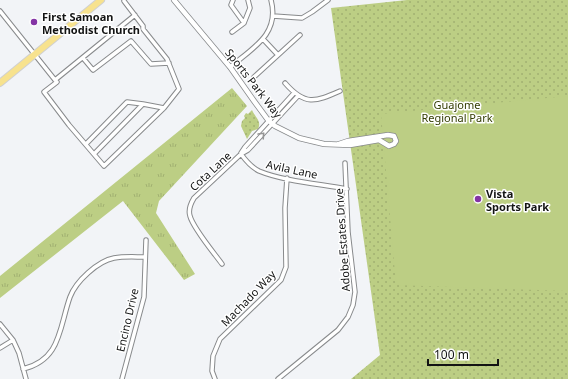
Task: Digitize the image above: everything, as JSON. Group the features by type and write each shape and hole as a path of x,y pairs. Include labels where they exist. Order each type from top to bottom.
{"main road":[{"path":"0,83 101,0"}],"street":[{"name":"Sports Park Way","path":"174,0 230,66 268,120 273,124 290,134 307,141 324,144 350,145 379,140 389,146 394,144 396,140 394,136 388,135 348,141 339,144"},
{"path":"233,0 231,5 244,24"},
{"path":"232,32 244,24 250,8 248,0"},
{"path":"230,66 263,39 270,30 274,10 271,0"},
{"path":"273,16 302,18 328,0"},
{"path":"124,1 135,15 143,26 143,29 167,59 179,89 164,108 104,166 69,125 44,92 56,82 55,80 135,15"},
{"path":"0,10 55,80"},
{"path":"254,77 300,35"},
{"path":"263,39 278,55"},
{"path":"83,58 93,70 131,41 151,64 169,63"},
{"path":"285,83 294,93 305,99 321,99 340,92"},
{"name":"Cota Lane","path":"241,154 244,147 294,93"},
{"name":"Cota Lane","path":"222,264 189,215 194,198 241,154 248,150 298,96"},
{"path":"86,144 127,102 164,108"},
{"path":"94,154 143,104"},
{"name":"Avila Lane","path":"241,154 250,165 259,171 287,178 347,189"},
{"name":"Adobe Estates Drive","path":"278,379 338,330 351,312 355,292 348,232 345,163"},
{"name":"Machado Way","path":"215,379 212,371 213,356 220,340 281,280 286,267 285,208 287,178"},
{"name":"Encino Drive","path":"122,379 144,297 146,240"},
{"path":"23,369 40,363 48,357 53,350 58,340 70,296 78,283 87,274 113,258 126,256 145,258"},
{"path":"0,324 13,340 19,353 26,379"},
{"path":"0,348 13,340"}],"green space":[{"name":"Guajome Regional Park","path":"407,0 568,0 568,379 351,379 380,355 331,8"},
{"path":"232,88 247,106 159,201 156,213 195,274 184,280 123,201 0,298 0,276"},
{"name":"Vista Sports Park","path":"568,96 568,291 396,285 381,114"},
{"path":"252,110 259,121 259,126 258,129 252,131 247,139 241,126 246,113 248,114"}],"place":[{"name":"First Samoan Methodist Church","path":"34,22"},
{"name":"Vista Sports Park","path":"478,199"}]}
